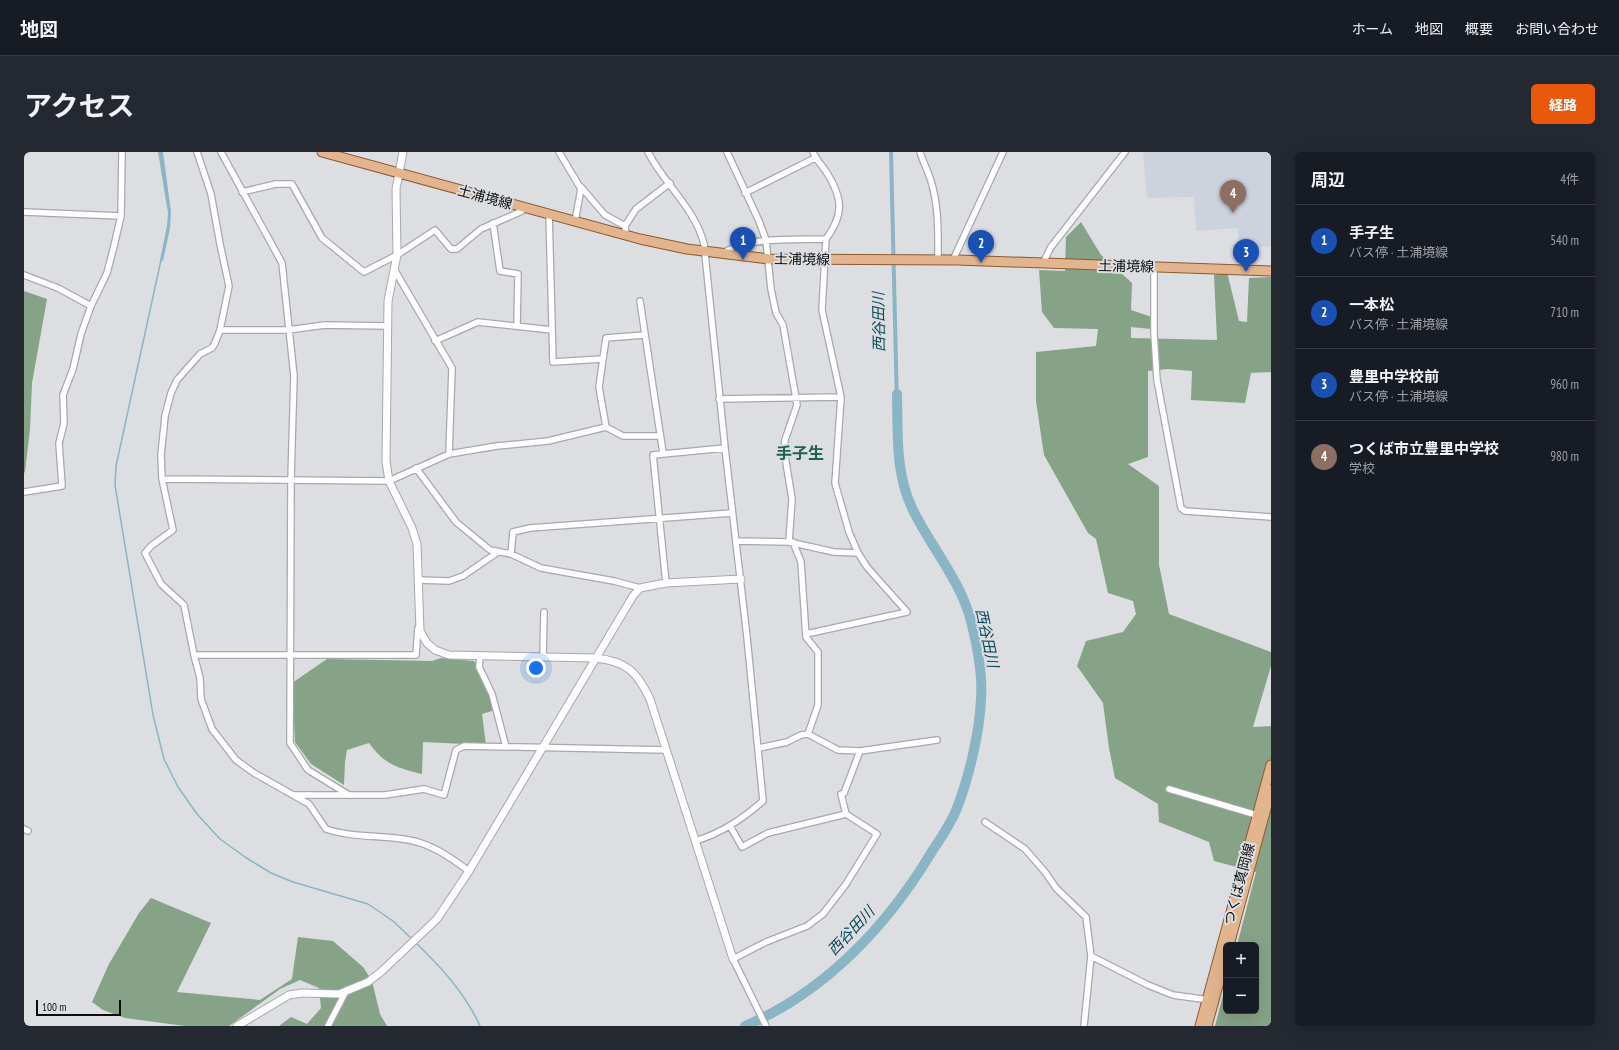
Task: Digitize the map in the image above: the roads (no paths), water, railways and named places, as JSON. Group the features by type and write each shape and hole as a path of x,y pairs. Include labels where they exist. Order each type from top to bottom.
{"main road":[{"name":"土浦境線","path":"322,152 398,174 575,221 626,230 666,245 705,252 769,259 953,260 1271,270"},
{"name":"つくば真岡線","path":"1230,942 1261,816 1271,765"},
{"name":"つくば真岡線","path":"1207,1026 1210,1000 1261,816 1271,790"},
{"name":"つくば真岡線","path":"1200,1026 1223,964"}],"street":[{"path":"24,492 62,486 59,443 64,423 63,394 73,369 81,334 91,306 107,273 121,216 122,152"},
{"path":"196,152 211,194 220,244 230,286 220,330 212,348 200,354 188,367 177,380 171,393 163,433 162,479 172,530 168,535 151,546 145,553 161,584 184,605 200,678 202,704 212,729 236,760 254,773 309,804 326,829 362,837 410,840 445,854 469,871"},
{"path":"222,152 242,192 254,210 282,263 294,376 291,479 290,743 308,770 349,794"},
{"path":"194,655 416,655 419,626 417,549 412,528 389,481 386,461 388,301 396,255 395,196 403,152"},
{"path":"559,152 580,185 605,215 626,230 636,209 670,183"},
{"path":"647,152 670,183 697,224 703,239 759,748 763,801 718,834 695,841"},
{"path":"726,152 759,221 766,240 771,289 776,313 783,325 797,404 785,440 784,450 792,499 791,542 801,562 806,637 818,652 818,705 808,734"},
{"path":"920,152 932,182 938,216 938,260"},
{"path":"953,260 1003,152"},
{"path":"1043,264 1051,247 1125,152"},
{"path":"745,193 814,155 827,173 838,197 840,211 832,231 826,239 822,310 841,397 835,484 849,532 858,553 867,567 906,612 806,634"},
{"path":"242,192 276,184 292,184 322,238 361,271 368,271 436,230 451,249 457,249 481,229 522,211 523,207"},
{"path":"575,221 581,195 580,185"},
{"path":"24,212 121,216"},
{"path":"549,214 553,362 602,359"},
{"path":"493,224 500,271 518,274 517,326"},
{"path":"722,254 748,244 766,240 826,239"},
{"path":"1154,266 1154,333 1158,380 1182,508 1185,511 1271,517"},
{"path":"394,269 452,368 449,454"},
{"path":"24,275 58,288 91,306"},
{"path":"640,301 659,436 663,454"},
{"path":"436,341 478,322 552,330"},
{"path":"220,330 288,330 325,325 387,326"},
{"path":"606,427 599,387 606,338 644,335"},
{"path":"720,399 841,397"},
{"path":"162,479 389,481 449,454 548,440 606,427 623,436 659,436"},
{"path":"666,583 653,455 725,448"},
{"path":"416,468 456,522 490,550 511,554 541,568 614,580 640,588 666,583 741,580"},
{"path":"511,554 513,532 530,528 732,513"},
{"path":"736,541 791,542 834,552 858,553"},
{"path":"418,580 449,581 463,576 498,552"},
{"path":"238,1026 289,994 302,993 325,995 345,992 375,977 437,919 447,907 595,658 633,596 640,588"},
{"path":"543,657 544,612"},
{"path":"419,626 422,636 435,650 449,655 480,657 595,658 617,661 631,669 642,681 650,699 733,959 766,1025"},
{"path":"480,657 479,667 492,694 506,747"},
{"path":"759,748 787,742 801,735 808,734 838,750 860,751 937,740"},
{"path":"293,795 385,794 424,789 444,795 456,750 464,746 666,750"},
{"path":"733,959 766,942 807,926 823,914 877,834 846,814 841,794 844,793 860,751"},
{"path":"1169,789 1261,816"},
{"path":"730,826 742,848 768,833 846,814"},
{"path":"985,822 1025,849 1045,872 1056,888 1086,917 1091,956 1084,1026"},
{"path":"1091,956 1148,985 1173,995 1210,1000"},
{"path":"328,1026 345,992"}],"water":[{"path":"158,152 163,152 171,212 170,228 163,261 160,260 168,213"},
{"path":"889,152 893,152 899,406 895,406"}],"waterway":[{"path":"161,260 116,466 115,485 153,715 164,759 178,787 197,814 220,839 271,873 293,882 368,904 393,921 412,939"},
{"name":"西谷田川","path":"745,1026 774,1012 802,995 852,954 874,931 914,880 949,826 955,814 970,768 979,725 981,688 979,659 971,621 960,591 919,522 907,494 898,452 897,394"},
{"path":"415,942 452,981 467,1002 480,1026"}],"place":[{"name":"つくば市立豊里中学校","path":"1233,213"},
{"name":"手子生","path":"743,260"},
{"name":"一本松","path":"981,263"},
{"name":"豊里中学校前","path":"1246,272"}],"district":[{"name":"手子生","path":"800,453"}]}
